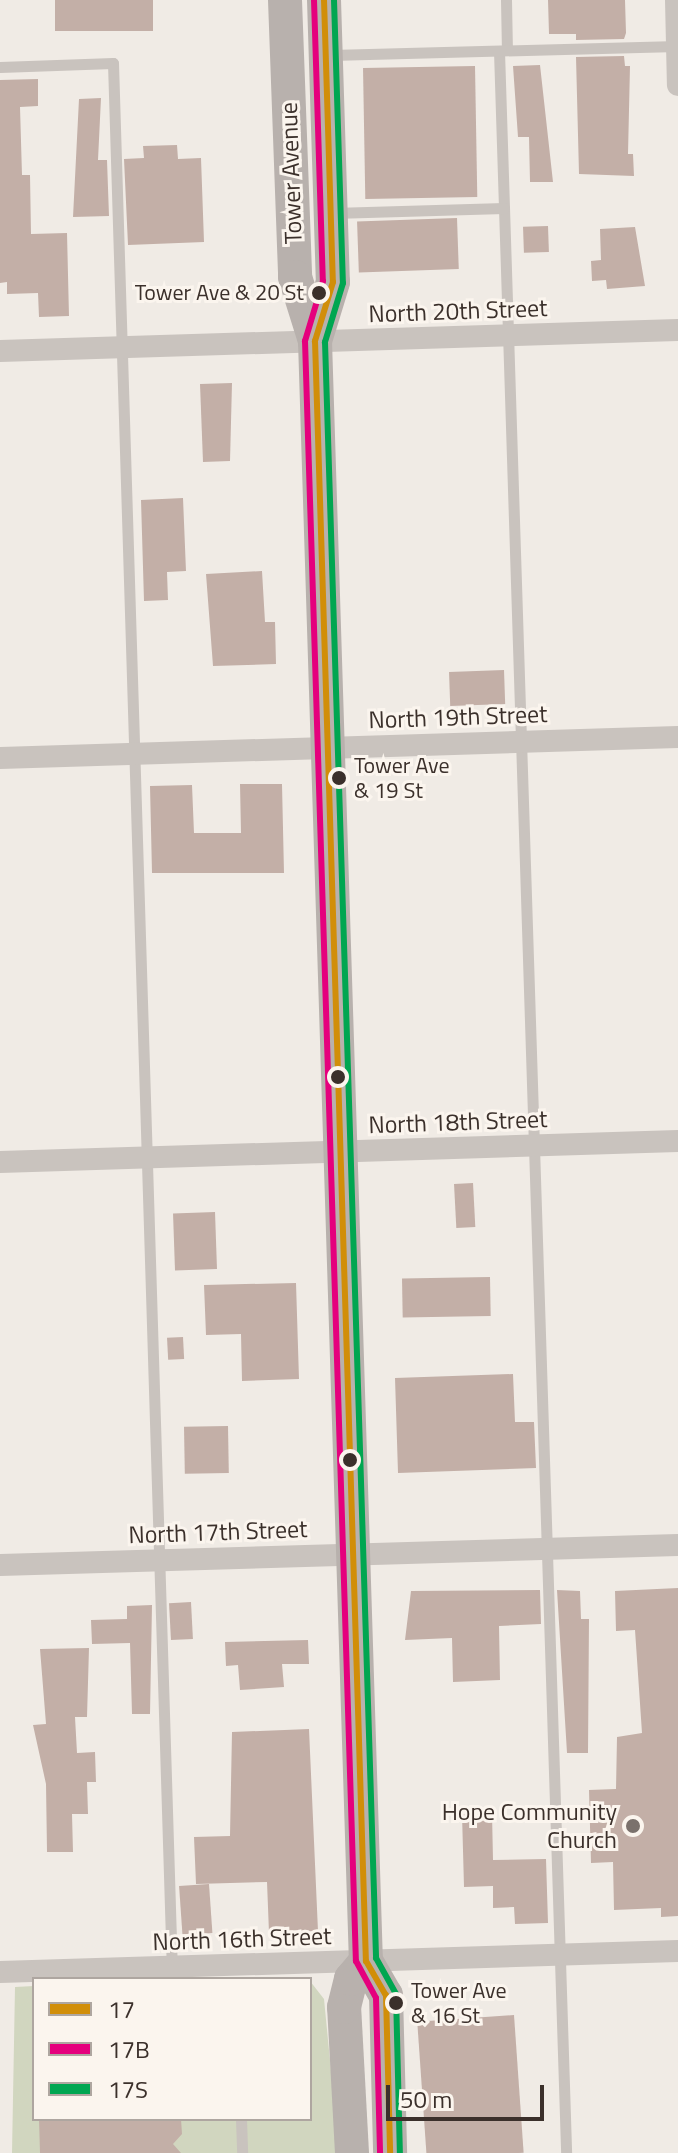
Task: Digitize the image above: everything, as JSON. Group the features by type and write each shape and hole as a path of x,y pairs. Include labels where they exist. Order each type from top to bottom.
{"main road":[{"name":"Tower Avenue","path":"285,0 295,277 315,341 366,1961 386,1995 390,2153"},
{"name":"Tower Avenue","path":"315,341 333,296 324,0"},
{"path":"352,2153 344,2007 351,1979 366,1961"}],"street":[{"path":"676,0 678,85"},
{"name":"North 20th Street","path":"0,351 678,330"},
{"name":"North 19th Street","path":"0,758 678,737"},
{"name":"North 18th Street","path":"0,1162 678,1141"},
{"name":"North 17th Street","path":"0,1565 678,1545"},
{"name":"North 16th Street","path":"0,1972 187,1972 366,1961 678,1951"}],"lane":[{"path":"506,0 503,50 507,335 566,2153"},
{"path":"326,55 678,46"},
{"path":"0,67 113,63 159,1560 187,1972"},
{"path":"332,213 504,208"},
{"path":"241,2121 242,2153"}],"green space":[{"path":"312,1984 324,1999 339,2153 12,2153 15,1987 32,1986 32,2121 312,2121"}],"building":[{"path":"55,0 153,0 153,31 55,31"},
{"path":"548,0 625,0 624,39 576,40 576,34 549,34"},
{"path":"624,56 625,66 630,66 628,154 633,154 634,176 579,174 576,57"},
{"path":"540,65 553,182 530,182 529,137 518,137 513,66"},
{"path":"475,66 477,197 365,199 363,68"},
{"path":"38,79 38,106 20,107 22,175 30,175 31,234 67,233 69,316 39,317 38,293 7,294 7,282 0,283 0,80"},
{"path":"101,98 98,160 107,160 109,216 73,217 79,99"},
{"path":"177,145 178,159 201,158 204,242 128,245 124,159 144,158 143,146"},
{"path":"457,218 459,269 359,272 357,221"},
{"path":"548,226 549,252 524,253 523,227"},
{"path":"635,227 645,286 607,289 606,280 592,281 591,261 601,260 600,229"},
{"path":"232,383 230,461 203,462 200,384"},
{"path":"183,498 186,571 167,572 168,600 144,601 141,500"},
{"path":"262,571 265,622 275,622 276,664 213,666 206,574"},
{"path":"504,670 505,704 450,706 449,672"},
{"path":"240,784 282,784 284,873 152,873 150,786 192,785 194,833 241,833"},
{"path":"473,1183 475,1227 456,1228 454,1184"},
{"path":"215,1212 217,1269 175,1270 173,1213"},
{"path":"490,1277 491,1316 403,1318 402,1279"},
{"path":"296,1283 299,1379 242,1381 241,1334 206,1335 204,1285"},
{"path":"183,1337 184,1359 168,1360 167,1338"},
{"path":"513,1374 515,1422 534,1422 536,1468 398,1473 395,1378"},
{"path":"228,1426 229,1473 185,1474 184,1427"},
{"path":"678,1588 678,1916 661,1917 661,1908 614,1910 613,1862 591,1863 589,1790 616,1789 617,1737 642,1733 635,1630 616,1631 615,1591"},
{"path":"540,1590 541,1624 499,1626 500,1680 453,1682 452,1638 405,1640 411,1591"},
{"path":"557,1590 580,1591 581,1619 589,1619 588,1753 567,1753"},
{"path":"191,1602 193,1639 171,1640 169,1603"},
{"path":"152,1605 150,1714 132,1714 130,1643 92,1644 91,1620 127,1619 127,1606"},
{"path":"308,1640 309,1664 282,1664 284,1687 240,1690 238,1665 226,1666 225,1642"},
{"path":"89,1648 87,1717 75,1717 77,1753 95,1752 96,1782 87,1782 88,1814 72,1814 73,1852 47,1852 46,1784 33,1725 46,1724 40,1649"},
{"path":"309,1729 318,1931 269,1933 267,1882 196,1884 194,1837 230,1836 232,1732"},
{"path":"492,1813 493,1860 546,1859 548,1923 515,1924 514,1907 493,1908 493,1886 464,1887 462,1814"},
{"path":"209,1884 212,1933 182,1935 179,1886"},
{"path":"514,2015 524,2153 426,2153 417,2022"},
{"path":"39,2121 181,2121 182,2134 173,2144 181,2153 40,2153"}],"transit line":[{"name":"17B","path":"314,0 323,281 305,341 356,1961 376,1998 380,2153"},
{"name":"17","path":"324,0 333,282 315,341 366,1961 386,1995 390,2153"},
{"name":"17S","path":"334,0 343,283 325,342 376,1958 396,1994 400,2153"}],"place":[{"name":"Tower Ave & 20 St","path":"319,293"},
{"name":"Tower Ave & 19 St","path":"339,778"},
{"name":"Hope Community Church","path":"633,1826"},
{"name":"Tower Ave & 16 St","path":"396,2003"}]}
